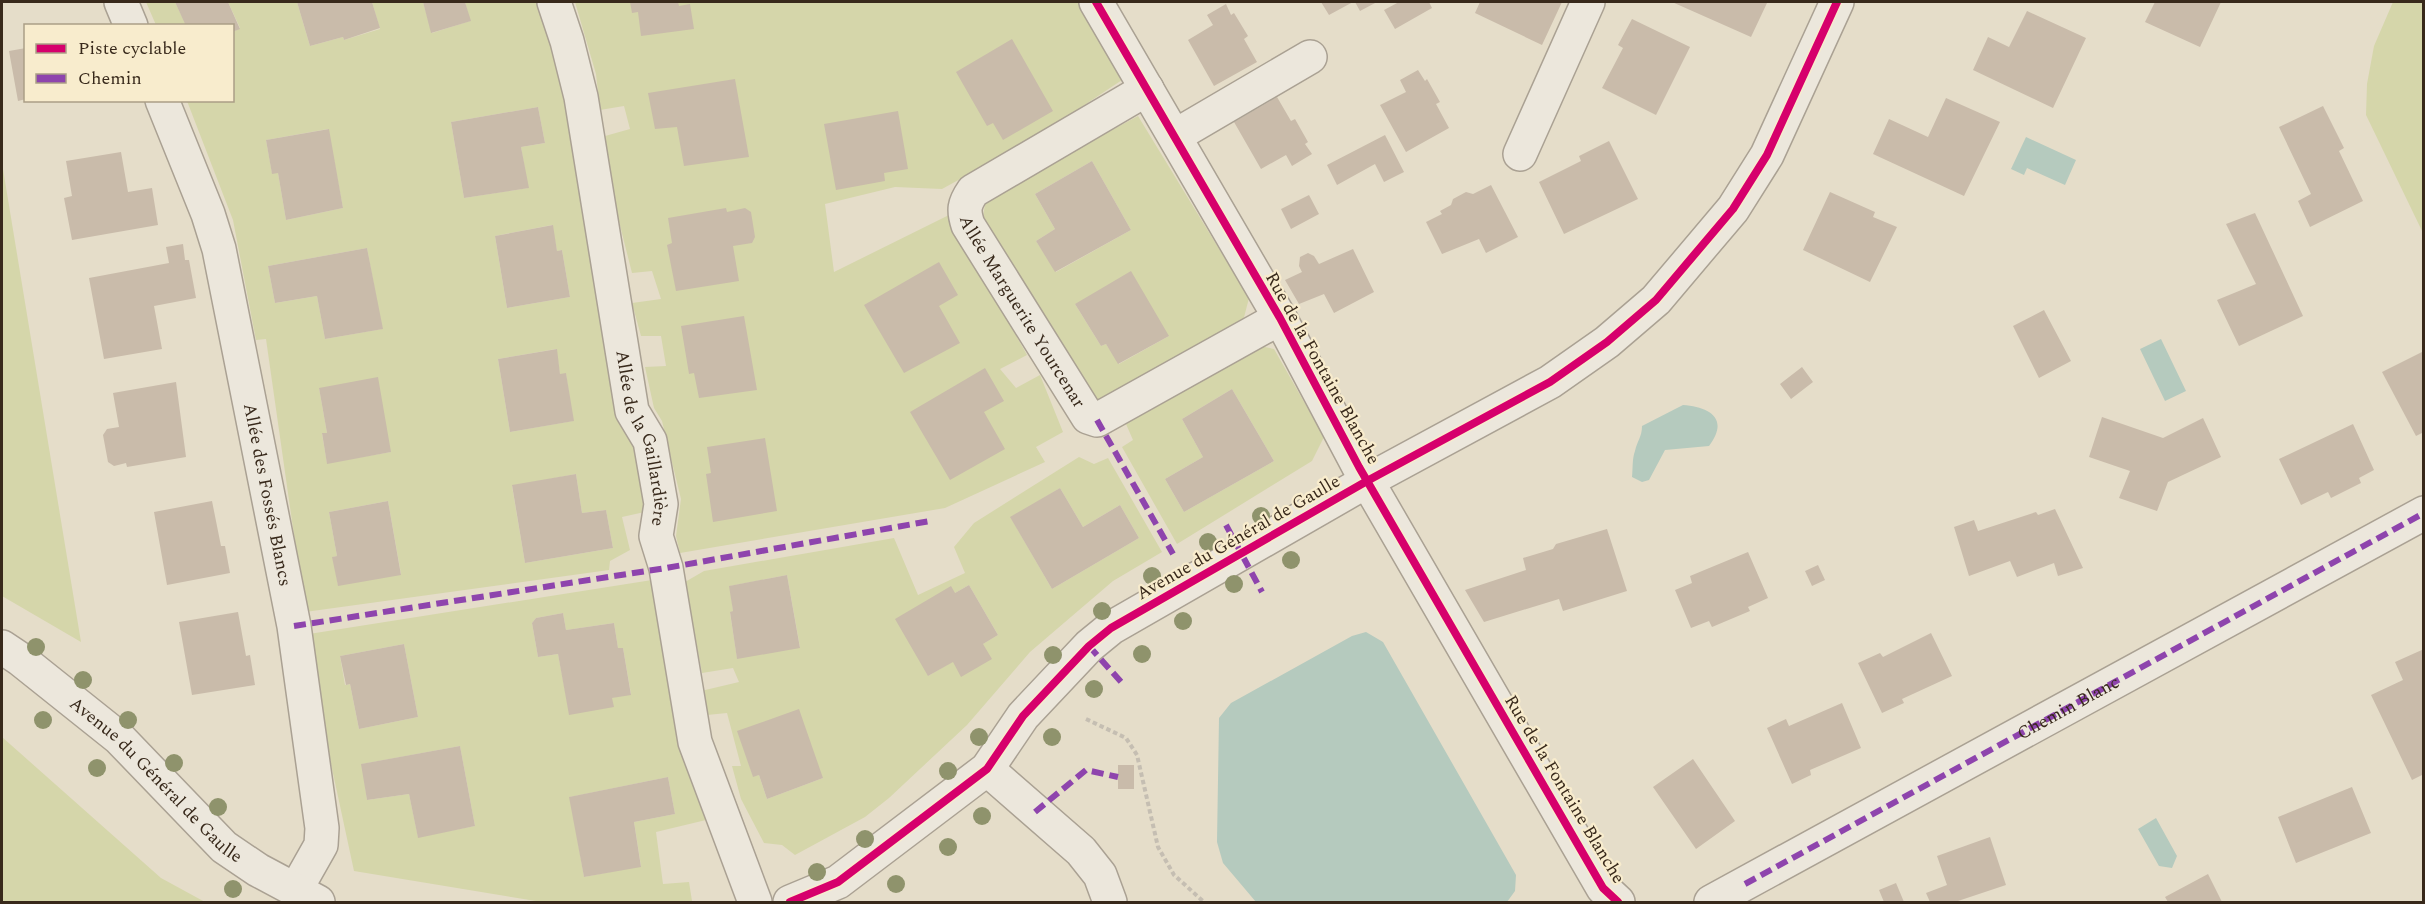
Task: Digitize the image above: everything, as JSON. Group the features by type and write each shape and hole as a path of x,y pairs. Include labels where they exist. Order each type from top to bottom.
{"street":[{"path":"122,2 130,24"},
{"name":"Allée de la Gaillardière","path":"554,2 567,41 581,97 632,411 650,441 660,504 656,536 666,568 695,742 755,903"},
{"name":"Rue de la Fontaine Blanche","path":"1096,2 1280,318 1367,481 1603,888 1618,903"},
{"path":"1520,154 1588,2"},
{"name":"Avenue du Général de Gaulle","path":"790,903 838,882 987,769 1023,716 1089,646 1111,628 1367,481 1550,382 1607,342 1656,300 1733,209 1767,155 1837,2"},
{"path":"1175,136 1310,57"},
{"name":"Allée Marguerite Yourcenar","path":"1148,89 974,191 966,202 964,212 968,225 1088,417 1097,420 1280,318"},
{"name":"Allée des Fossés Blancs","path":"163,102 208,214 219,249 294,626 322,828 321,845 306,897"},
{"name":"Chemin Blanc","path":"1711,903 2424,513"},
{"name":"Avenue du Général de Gaulle","path":"2,647 119,738 224,847 258,870 306,897"},
{"path":"987,769 1081,851 1100,875 1110,903"}],"path":[{"path":"1086,719 1126,738 1132,746 1143,776 1158,847 1174,875 1204,903"}],"green space":[{"path":"146,2 175,2 186,24 156,24"},
{"path":"228,2 297,2 310,46 343,37 344,40 380,29 372,2 423,2 432,33 470,21 465,2 539,2 563,78 641,446 649,511 622,517 630,550 610,561 609,570 305,612 266,339 256,340 233,220 187,102 234,102 234,31 240,28","holes":["538,107 545,143 521,147 528,188 464,198 451,122","328,129 343,208 286,220 278,173 272,173 266,140","552,225 557,251 562,250 570,297 507,308 495,236","367,248 382,329 325,339 317,296 275,303 268,266","556,349 560,374 566,374 573,421 510,432 498,359","319,388 391,452 327,463 322,434 327,433","576,474 582,513 606,510 613,548 525,563 512,486","388,501 401,574 338,585 333,557 337,556 329,512"]},
{"path":"575,2 1079,2 1122,80 1035,138 942,189 895,187 825,204 834,272 949,215 1027,355 1000,369 1016,388 1040,375 1063,432 1036,447 1045,462 945,508 680,553 676,536 681,499 662,421 654,408 645,367 666,366 661,336 641,336 632,303 661,299 652,271 632,273 598,138 630,129 624,106 600,110 596,74"},
{"path":"2393,2 2423,2 2423,233 2366,115 2367,84 2374,46"},
{"path":"1138,116 1249,298 1241,329 1106,401 1089,397 982,223 986,198","holes":["1092,161 1131,230 1056,272 1036,241 1055,229 1035,194","1075,304 1169,336 1119,364 1106,344 1101,346"]},
{"path":"2,163 81,642 2,596"},
{"path":"1255,345 1274,349 1324,437 1312,461 1177,544 1122,447 1133,440 1126,424","holes":["1232,389 1274,461 1184,512 1165,479 1203,457 1182,419"]},
{"path":"1079,457 1094,464 1108,458 1162,552 1113,581 1030,652 967,725 889,798 865,817 795,855 782,845 764,843 741,799 732,766 741,766 727,713 707,715 701,691 739,682 733,668 702,673 685,582 704,571 894,538 918,595 965,573 954,547 974,523","holes":["1060,488 1083,527 1120,505 1139,538 1052,589 1011,518","787,575 800,647 737,658 730,613 733,611 730,586","969,585 998,635 928,676 955,593","738,731 823,778 767,799 759,775 753,776"]},
{"path":"652,580 680,731 706,820 656,832 663,884 689,882 692,901 542,902 354,871 319,708 309,634","holes":["563,613 566,630 614,623 618,648 623,648 631,694 568,706 558,654 538,657 532,623 536,618","404,644 418,717 359,729 350,684 345,685 340,656","460,746 475,826 418,837 409,794 367,800 362,764","668,777 675,814 634,822 641,866 584,877 570,797"]},
{"path":"2,737 161,878 205,902 2,902"}],"shaded area":[{"path":"2026,137 2076,160 2065,185 2027,168 2024,175 2011,169"},
{"path":"2161,339 2186,391 2165,401 2140,349"},
{"path":"1683,405 1701,408 1714,416 1717,428 1709,446 1665,450 1649,480 1642,482 1632,477 1633,457 1642,426"},
{"path":"1366,632 1383,642 1516,875 1515,891 1507,902 1256,902 1223,863 1217,842 1219,718 1231,703 1352,636"},
{"path":"2156,818 2177,856 2172,868 2159,866 2138,829"}],"building":[{"path":"175,2 228,2 240,29 234,31 234,24 185,24"},
{"path":"297,2 372,2 380,28 344,40 343,37 310,46"},
{"path":"423,2 465,2 471,21 431,33"},
{"path":"630,2 678,2 679,6 690,4 694,29 641,36 638,12 632,13"},
{"path":"1321,2 1353,2 1329,15"},
{"path":"1355,2 1377,2 1360,11"},
{"path":"1399,2 1429,2 1432,8 1395,29 1384,10"},
{"path":"1480,2 1562,2 1542,45 1475,13"},
{"path":"1672,2 1763,2 1767,3 1751,37"},
{"path":"2155,2 2221,2 2200,47 2145,22"},
{"path":"1226,4 1231,15 1234,13 1248,36 1244,39 1257,62 1214,86 1188,40 1213,25 1207,15"},
{"path":"2027,11 2086,38 2053,108 1973,70 1988,37 2009,47"},
{"path":"1632,19 1690,47 1656,115 1602,88 1623,48 1618,45"},
{"path":"1012,39 1053,111 1003,140 993,123 987,126 956,72"},
{"path":"24,48 24,100 18,101 9,51"},
{"path":"1418,70 1425,81 1427,79 1440,102 1436,104 1449,128 1406,152 1380,105 1406,92 1400,80"},
{"path":"735,79 749,157 684,166 677,127 655,129 648,93"},
{"path":"1277,97 1291,121 1295,119 1308,142 1305,144 1312,154 1292,166 1286,155 1261,169 1234,122"},
{"path":"1946,98 2000,122 1964,196 1873,154 1889,119 1928,137"},
{"path":"2323,106 2344,148 2339,151 2363,201 2310,227 2298,201 2311,194 2279,127"},
{"path":"538,107 545,143 521,147 529,188 464,198 451,122"},
{"path":"898,111 908,169 884,173 885,181 836,190 824,124"},
{"path":"329,129 343,208 286,220 278,173 272,174 266,140"},
{"path":"1385,135 1404,172 1384,182 1375,164 1337,185 1327,165"},
{"path":"1609,141 1638,199 1564,234 1539,182 1581,161 1579,156"},
{"path":"121,152 128,192 152,188 158,225 72,240 64,198 72,196 66,161"},
{"path":"1092,161 1131,230 1055,272 1036,241 1055,229 1035,194"},
{"path":"1491,185 1518,237 1486,253 1479,239 1442,254 1426,222 1442,214 1440,211 1451,205 1453,199 1466,192 1473,194"},
{"path":"1830,192 1875,212 1873,217 1897,227 1870,282 1803,250"},
{"path":"1309,195 1319,214 1291,229 1281,209"},
{"path":"726,208 727,212 745,208 751,212 755,237 752,243 733,246 739,281 676,291 667,245 672,243 668,218"},
{"path":"2255,213 2303,316 2239,346 2217,300 2256,284 2226,224"},
{"path":"553,225 557,251 562,250 570,297 507,308 495,236"},
{"path":"183,244 185,260 189,260 196,298 154,306 162,349 104,359 89,278 169,263 166,247"},
{"path":"367,248 383,329 325,339 317,296 275,303 268,266"},
{"path":"1353,249 1374,292 1334,313 1324,294 1299,304 1285,280 1302,272 1299,266 1300,257 1308,253 1314,256 1319,264"},
{"path":"939,262 958,295 939,306 960,343 904,373 864,305"},
{"path":"1131,271 1169,336 1118,364 1106,344 1101,346 1075,304"},
{"path":"2044,310 2071,361 2039,378 2013,326"},
{"path":"744,316 757,390 699,398 694,373 689,374 681,326"},
{"path":"557,349 560,374 566,373 574,421 510,432 498,359"},
{"path":"2424,351 2424,432 2416,436 2382,372"},
{"path":"1802,367 1813,382 1791,399 1780,384"},
{"path":"985,368 1004,401 984,412 1005,449 950,480 910,412"},
{"path":"378,377 391,452 327,464 322,433 327,433 319,388"},
{"path":"176,382 186,457 127,467 126,463 114,466 108,462 103,435 107,429 119,427 113,393"},
{"path":"1232,389 1274,461 1184,512 1165,479 1203,457 1182,419"},
{"path":"2102,417 2163,438 2203,418 2221,457 2168,482 2157,511 2119,498 2130,471 2089,457"},
{"path":"2353,424 2374,470 2359,478 2361,483 2331,498 2328,492 2301,505 2279,459"},
{"path":"765,438 777,511 713,522 706,474 711,473 707,447"},
{"path":"576,474 582,513 606,510 613,548 525,563 512,485"},
{"path":"1060,488 1083,527 1120,505 1139,538 1052,589 1010,517"},
{"path":"212,501 221,546 225,546 230,573 167,585 154,512"},
{"path":"388,501 401,575 338,586 332,557 337,556 329,512"},
{"path":"2055,509 2083,568 2058,576 2054,563 2017,577 2010,561 1969,576 1954,527 1974,520 1978,531 2036,512 2038,515"},
{"path":"1607,529 1627,591 1563,611 1559,599 1484,622 1465,590 1526,570 1523,558 1553,549 1556,544"},
{"path":"1748,552 1768,598 1748,607 1750,611 1712,627 1709,621 1691,628 1675,590 1692,583 1690,576"},
{"path":"1818,565 1825,580 1812,586 1805,571"},
{"path":"787,575 800,648 737,659 730,612 733,611 729,586"},
{"path":"969,585 998,635 983,644 992,659 961,677 953,662 928,676 895,619 951,586 955,593"},
{"path":"238,612 246,656 250,655 255,685 192,695 179,622"},
{"path":"563,613 566,630 614,623 618,648 623,648 631,695 612,698 614,707 569,715 558,654 538,657 532,623 536,618"},
{"path":"1931,633 1952,676 1902,699 1904,703 1882,713 1858,663 1880,653 1883,657"},
{"path":"404,644 418,717 359,729 350,684 346,685 340,656"},
{"path":"2424,649 2424,774 2412,780 2371,695 2403,680 2395,662"},
{"path":"1842,703 1861,748 1810,770 1811,775 1792,784 1767,728 1786,719 1789,726"},
{"path":"799,709 823,778 767,799 759,775 753,777 737,731"},
{"path":"460,746 475,826 418,838 409,794 367,800 361,764"},
{"path":"1693,759 1735,821 1696,849 1653,787"},
{"path":"1118,765 1134,765 1134,789 1118,789"},
{"path":"668,777 675,814 634,822 641,867 584,877 569,797"},
{"path":"2352,787 2371,833 2296,863 2278,817"},
{"path":"1990,837 2006,885 1955,902 1930,902 1926,893 1947,885 1937,856"},
{"path":"2208,874 2222,902 2168,902 2165,897"},
{"path":"1896,883 1904,902 1884,902 1879,890"}],"marked path":[{"path":"1097,420 1173,554"},
{"path":"1745,884 2424,513"},
{"path":"294,626 666,568 930,521"},
{"path":"1226,525 1262,592"},
{"path":"1089,646 1122,683"},
{"path":"1035,812 1086,770 1118,777"}],"cycle path":[{"path":"1096,2 1280,318 1359,467 1603,888 1618,902"},
{"path":"790,902 838,882 987,769 1023,716 1089,646 1111,628 1367,481 1550,382 1607,342 1656,300 1733,209 1767,155 1837,2"}]}
